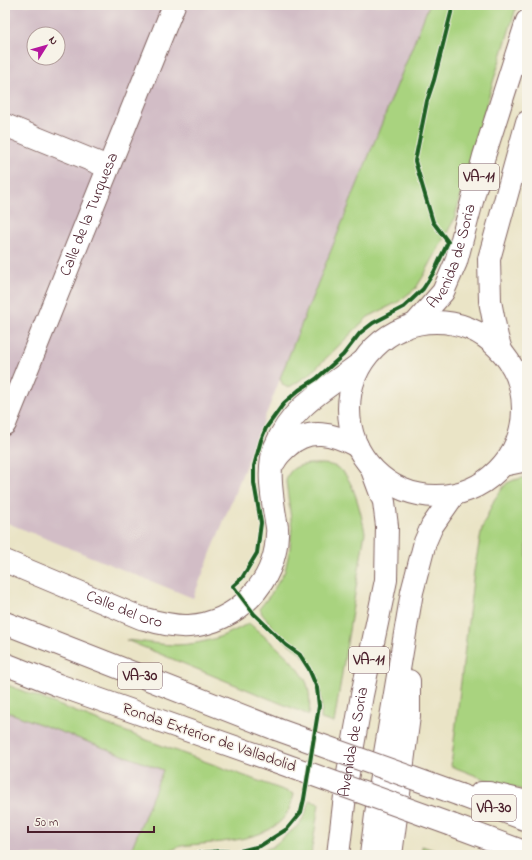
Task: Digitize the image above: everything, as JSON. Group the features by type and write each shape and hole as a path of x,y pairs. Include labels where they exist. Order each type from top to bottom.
{"main road":[{"name":"Calle de la Turquesa","path":"5,424 174,5"},
{"name":"Avenida de Soria","path":"415,324 443,292 456,262 484,156 527,21"},
{"name":"Avenida de Soria","path":"501,350 495,330 490,301 489,259 527,122"},
{"path":"5,125 108,167"},
{"name":"VA-11","path":"442,322 461,326 477,332 488,338 501,350 515,371 525,399 523,416 519,436 515,446 503,465 485,482 468,492 453,496 432,497 408,492 388,482 371,466 358,446 350,426 348,413 349,398 353,381 362,362 378,343 395,331 415,324 442,322"},
{"name":"Calle del Oro","path":"5,561 141,618 161,624 188,626 205,623 229,613 245,602 262,584 274,558 278,533 271,488 271,470 274,450 286,424 307,402 362,362"},
{"path":"271,470 278,456 294,441 307,435 320,434 335,436 358,446"},
{"path":"503,465 527,460"},
{"name":"Avenida de Soria","path":"338,855 347,779 362,695 386,580 387,526 384,502 371,466"},
{"name":"Avenida de Soria","path":"371,855 380,783 412,592 425,542 432,526 453,496"},
{"path":"391,855 408,716 412,592"},
{"name":"Ronda Exterior de Valladolid","path":"5,623 276,729 527,820"},
{"name":"Ronda Exterior de Valladolid","path":"5,664 58,686 452,824 527,853"},
{"path":"460,795 489,793 527,802"},
{"path":"452,824 478,849 491,855"}],"shaded area":[{"path":"5,5 429,5 193,598 5,522"},
{"path":"5,711 163,770 129,855 5,855"}],"green space":[{"path":"429,5 517,5 490,92 454,220 416,288 398,302 368,317 310,374 288,388 283,385 280,378"},
{"path":"310,464 332,465 344,473 353,488 365,532 334,723 321,719 319,687 310,664 301,653 286,642 262,614 260,608 271,594 285,571 290,548 292,527 286,481 287,477 295,468"},
{"path":"527,477 527,791 487,780 451,766 474,571 482,528 494,500 507,483"},
{"path":"249,623 274,644 299,670 308,687 310,704 309,715 126,640 170,645 196,643 222,636"},
{"path":"5,684 152,742 294,794 289,810 277,824 266,831 253,836 238,840 181,846 172,850 166,855 129,855 163,770 5,711"},
{"path":"310,800 319,804 311,855 234,855 255,852 272,847 299,825 305,815"},
{"path":"422,846 448,855 422,855"}],"cycle path":[{"path":"181,855 221,851 236,852 260,846 287,829 301,812 319,706 317,688 309,669 300,655 286,645 254,614 233,586 242,578 257,553 261,523 254,483 254,466 266,428 284,403 299,390 316,379 343,355 360,333 373,323 404,307 423,289 434,272 448,242 433,222 415,161 427,101 434,80 453,5"}]}
